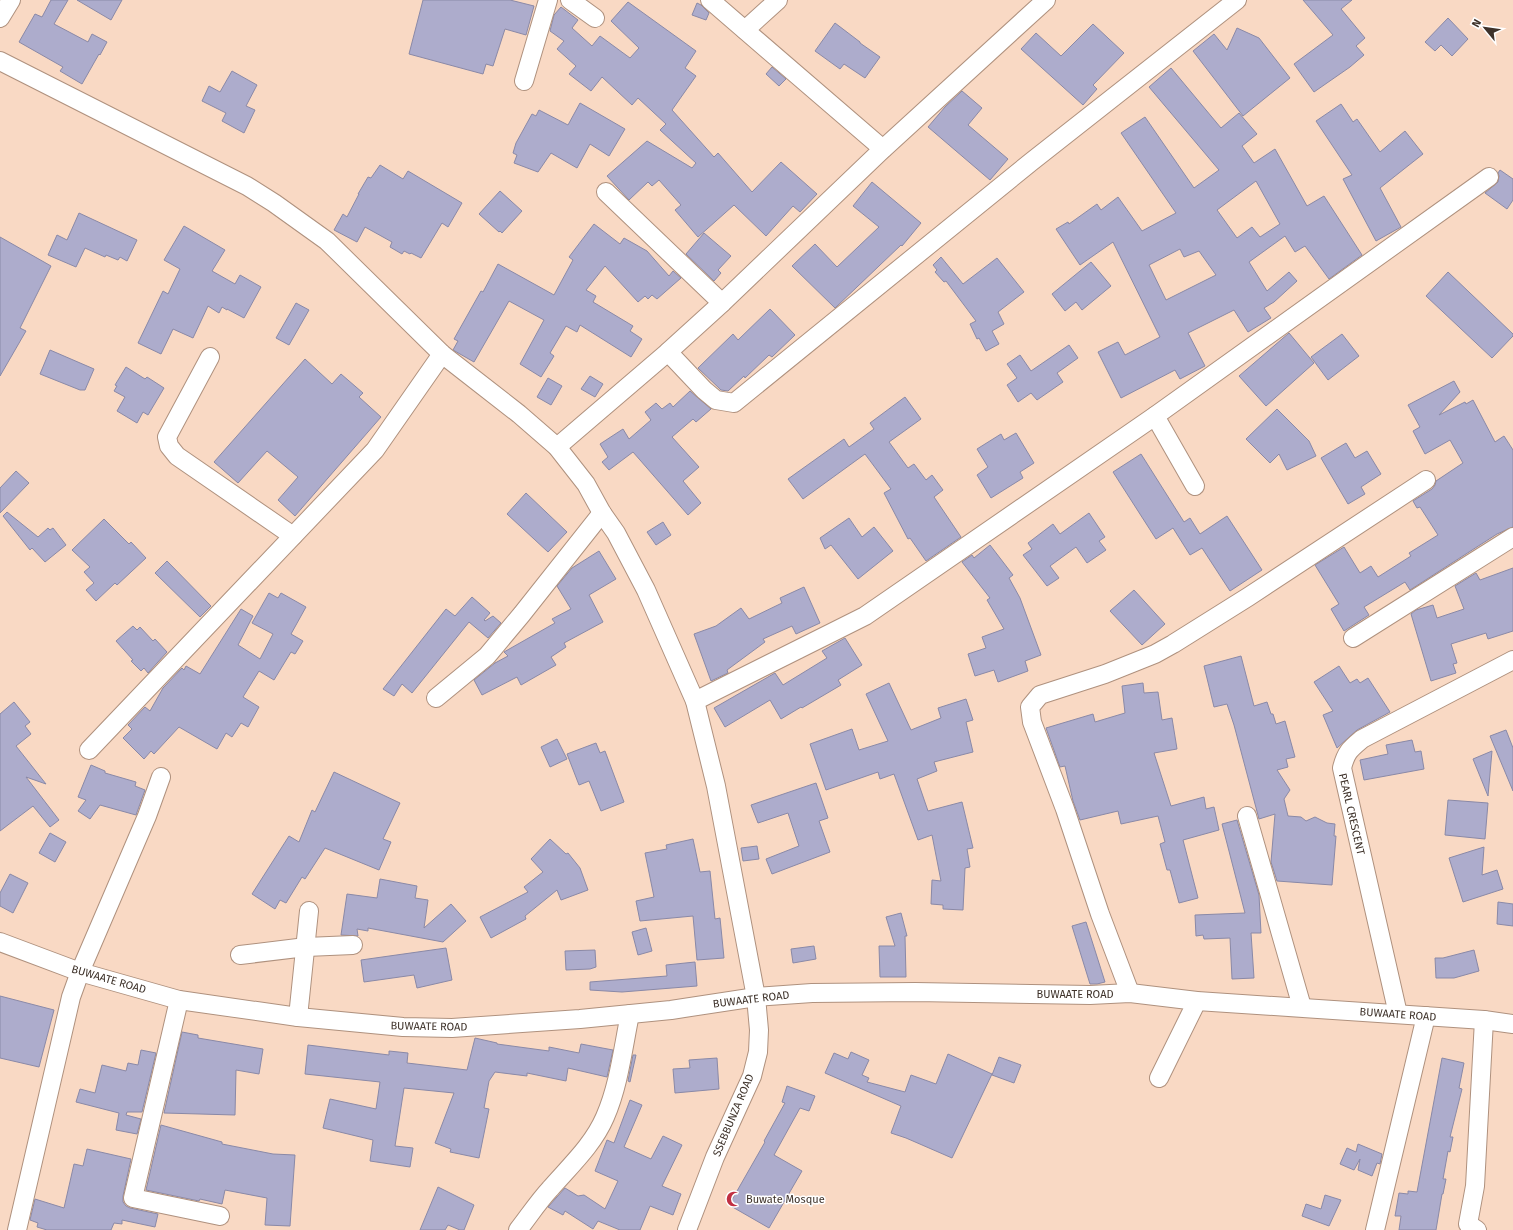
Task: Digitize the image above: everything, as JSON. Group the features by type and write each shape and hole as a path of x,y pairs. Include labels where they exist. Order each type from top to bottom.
{"street":[{"path":"0,18 11,0"},
{"path":"524,81 548,0"},
{"path":"570,0 595,18"},
{"path":"710,0 883,149"},
{"path":"745,30 778,0"},
{"path":"557,447 668,352 722,303 883,149 1046,0"},
{"path":"668,352 704,390 716,400 734,403 1037,157 1237,0"},
{"name":"SSEBBUNZA ROAD","path":"0,61 246,186 274,203 327,241 442,354 519,414 557,447 586,484 602,513 616,534 646,590 694,700 716,786 756,997 759,1030 758,1052 752,1076 715,1157 687,1230"},
{"path":"694,700 865,616 1155,416 1489,177"},
{"path":"606,192 722,303"},
{"path":"89,750 375,450 442,354"},
{"path":"210,357 167,437 169,446 177,456 293,536"},
{"path":"1155,416 1195,486"},
{"path":"1130,993 1100,914 1065,809 1032,722 1030,707 1040,695 1105,674 1155,654 1173,644 1248,598 1426,480"},
{"path":"436,698 487,656 602,513"},
{"path":"1354,638 1513,537"},
{"name":"PEARL CRESCENT","path":"1398,1014 1342,768 1344,757 1349,749 1362,739 1513,660"},
{"path":"17,1230 71,998 80,972 147,816 161,778"},
{"path":"1247,816 1302,1007"},
{"path":"298,1018 309,911"},
{"name":"BUWAATE ROAD","path":"0,942 80,972 179,1000 298,1018 403,1027 452,1028 580,1019 671,1010 756,997 812,993 915,992 1090,995 1130,993 1197,1001 1484,1020 1513,1024"},
{"path":"240,955 306,947 353,945"},
{"path":"179,1000 133,1198 220,1216"},
{"path":"1159,1078 1197,1001"},
{"path":"518,1230 548,1190 583,1152 604,1119 618,1074 630,1014"},
{"path":"1375,1230 1426,1016"},
{"path":"1477,1230 1468,1224 1475,1186 1484,1020"}],"building":[{"path":"51,0 68,0 54,24 88,42 92,34 107,42 82,84 60,71 63,67 19,42 35,14 42,17"},
{"path":"77,0 122,0 111,20"},
{"path":"423,0 510,0 534,6 526,35 505,29 493,66 486,64 483,74 409,54"},
{"path":"1303,0 1352,0 1341,9 1365,38 1356,46 1364,55 1350,67 1314,92 1294,64 1333,35"},
{"path":"628,2 696,51 685,68 696,76 672,110 714,157 718,153 752,192 781,162 817,194 800,212 793,206 766,236 734,205 698,237 675,210 681,205 659,180 652,186 648,182 629,200 607,176 647,141 692,168 696,163 660,130 666,124 638,98 632,105 602,77 591,91 569,74 576,66 557,49 564,41 550,31 554,15 561,7 578,20 572,28 592,46 600,36 630,58 639,48 611,21"},
{"path":"697,3 709,13 706,20 692,15"},
{"path":"1448,18 1468,39 1452,56 1441,45 1435,51 1425,42"},
{"path":"835,23 880,57 865,78 844,64 840,69 815,51"},
{"path":"1093,24 1124,53 1093,85 1097,89 1083,105 1021,49 1036,33 1061,56"},
{"path":"1237,28 1259,38 1290,78 1243,116 1193,51 1214,34 1227,50"},
{"path":"772,67 786,79 779,86 766,74"},
{"path":"1171,68 1221,128 1239,113 1257,134 1242,146 1254,163 1275,149 1307,206 1324,196 1362,255 1329,279 1305,246 1295,252 1285,236 1249,262 1267,291 1289,272 1297,281 1274,302 1264,308 1271,318 1248,332 1234,310 1188,333 1205,366 1180,379 1175,370 1121,398 1098,352 1118,342 1125,355 1160,337 1113,242 1080,265 1056,229 1068,222 1069,224 1097,204 1101,210 1118,197 1142,231 1176,213 1121,133 1145,117 1194,188 1219,170 1149,87","holes":["1256,181 1280,224 1260,237 1252,227 1237,238 1217,210","1180,249 1184,257 1199,251 1216,275 1166,300 1149,265"]},
{"path":"232,71 257,85 246,106 255,110 244,133 222,121 226,113 202,101 209,86 220,92"},
{"path":"962,91 982,108 968,125 1008,159 990,180 928,127 945,107"},
{"path":"580,103 625,129 609,156 590,144 577,168 551,153 538,172 514,163 517,155 513,153 516,143 532,114 536,116 539,110 568,125"},
{"path":"1341,104 1353,122 1357,119 1380,152 1405,131 1423,154 1380,188 1401,227 1376,241 1343,179 1352,175 1316,121"},
{"path":"380,165 403,179 408,171 462,203 448,227 442,223 421,258 404,251 402,254 390,247 392,242 365,227 357,242 334,230 343,214 347,217 368,177 371,178"},
{"path":"1500,170 1513,179 1513,200 1507,209 1485,193 1498,182 1498,173"},
{"path":"872,182 921,223 902,246 901,245 835,308 792,266 815,244 837,267 879,227 853,206"},
{"path":"500,191 522,211 502,233 479,214"},
{"path":"79,213 137,240 127,261 120,257 118,260 106,255 105,257 85,248 76,267 48,255 57,235 67,240"},
{"path":"594,224 620,244 624,238 647,251 669,276 673,271 681,278 657,299 652,295 648,299 645,296 638,302 605,266 586,290 596,296 593,302 633,326 630,331 642,339 631,357 580,325 577,332 566,326 550,353 554,356 541,377 520,364 544,320 509,301 474,362 453,350 458,341 454,339 481,291 483,292 498,264 554,295 573,260 569,257"},
{"path":"184,226 225,250 212,271 235,284 240,275 261,287 244,318 222,307 219,313 208,306 193,338 173,329 161,354 138,343 163,291 168,294 180,269 164,260"},
{"path":"704,233 731,256 718,270 721,273 714,281 686,254"},
{"path":"0,237 51,266 20,328 26,331 0,376"},
{"path":"941,257 963,284 997,258 1024,292 998,312 1004,324 992,331 999,344 986,351 979,338 977,339 970,324 976,321 946,281 944,282 935,272 937,270 933,265"},
{"path":"1091,262 1111,286 1082,310 1076,302 1065,311 1052,294"},
{"path":"1448,272 1513,334 1513,336 1492,358 1426,296"},
{"path":"296,303 309,310 289,345 276,338"},
{"path":"770,309 795,335 772,357 769,355 745,378 744,376 728,391 721,390 698,368 733,334 738,340"},
{"path":"1289,333 1314,363 1266,406 1239,376"},
{"path":"1342,334 1359,356 1328,380 1311,357"},
{"path":"1069,345 1078,358 1057,373 1063,382 1037,400 1031,393 1018,402 1007,385 1017,378 1007,364 1020,355 1031,371"},
{"path":"50,350 94,369 85,390 80,390 40,374"},
{"path":"305,359 332,384 341,374 363,393 359,397 381,417 295,516 278,500 298,477 267,451 238,483 214,462"},
{"path":"126,367 145,379 147,377 164,388 148,415 143,412 137,423 117,411 125,397 114,391 117,386 115,385"},
{"path":"590,376 603,384 595,397 581,389"},
{"path":"548,378 562,386 551,405 537,397"},
{"path":"1454,381 1460,392 1439,415 1465,402 1466,404 1473,400 1495,442 1504,436 1513,450 1513,527 1497,534 1410,590 1405,582 1364,607 1369,615 1344,631 1331,609 1339,604 1315,565 1344,547 1360,573 1371,566 1378,577 1411,556 1409,553 1438,535 1420,507 1417,508 1413,501 1432,489 1436,481 1463,463 1450,440 1425,454 1413,431 1420,427 1408,405"},
{"path":"690,391 711,409 696,422 693,419 672,437 699,467 683,481 701,503 688,515 633,452 609,470 602,462 608,457 600,444 623,429 629,439 651,420 645,412 656,403 662,409 670,403 673,407"},
{"path":"905,397 921,419 889,442 908,468 914,464 926,480 932,475 943,490 934,497 961,537 926,561 910,538 908,539 884,493 891,489 865,454 803,499 788,479 844,439 849,447 874,429 870,423"},
{"path":"1277,409 1309,441 1316,456 1287,470 1279,454 1270,463 1246,439"},
{"path":"1016,433 1034,463 1020,472 1023,478 991,498 977,475 988,467 977,449 1001,434 1004,440"},
{"path":"1346,443 1355,458 1367,451 1381,474 1361,487 1365,494 1348,504 1321,458"},
{"path":"1141,454 1184,522 1190,518 1200,534 1227,516 1262,570 1230,591 1202,548 1190,555 1173,528 1156,539 1113,472"},
{"path":"16,471 29,483 0,513 0,488"},
{"path":"526,493 567,532 548,552 507,514"},
{"path":"7,512 38,537 48,528 50,530 53,528 66,545 45,562 32,548 30,550 3,516"},
{"path":"1089,513 1105,537 1099,541 1106,550 1087,563 1076,547 1050,566 1059,578 1047,586 1023,555 1032,549 1028,543 1053,524 1060,534"},
{"path":"849,518 862,537 874,527 893,551 858,579 831,545 825,549 820,538"},
{"path":"104,519 129,544 131,542 146,558 117,585 115,583 96,601 86,590 94,583 84,572 90,567 72,550"},
{"path":"663,522 671,535 656,545 647,532"},
{"path":"990,545 1013,575 1009,578 1020,598 1041,655 1025,661 1028,671 998,682 994,670 975,676 968,654 986,648 982,637 1004,629 987,600 990,598 962,562 972,555 974,558"},
{"path":"599,551 616,579 589,595 603,622 564,643 566,647 551,657 556,665 521,685 517,677 482,695 474,680 495,663 508,656 504,652 555,623 552,619 571,609 557,586 572,568"},
{"path":"167,561 211,606 200,617 155,573"},
{"path":"1513,568 1513,631 1488,639 1486,633 1451,644 1457,663 1453,664 1456,673 1431,681 1411,614 1416,610 1433,605 1437,618 1464,609 1455,586 1476,573 1480,580"},
{"path":"804,587 820,623 796,634 792,626 763,639 765,642 727,670 728,673 711,681 694,634 716,626 741,608 749,619 782,603 780,598"},
{"path":"1134,590 1165,624 1142,645 1110,611"},
{"path":"269,593 278,598 281,593 306,607 291,634 303,641 295,654 291,652 274,680 259,671 243,697 259,707 248,727 241,723 232,737 226,733 217,749 179,727 154,754 151,751 144,759 123,738 132,729 128,725 145,707 150,711 163,688 182,668 184,670 186,666 200,674 241,609 253,616 238,645 260,659 273,634 252,623"},
{"path":"472,597 490,613 484,620 485,621 493,616 501,623 488,638 469,622 412,693 402,684 394,696 383,689 446,609 455,616"},
{"path":"133,626 137,630 140,627 153,641 155,639 167,652 148,673 144,668 141,671 131,661 133,660 116,641"},
{"path":"845,638 862,665 838,680 841,685 781,719 770,700 725,727 714,708 775,673 783,685 827,658 822,651"},
{"path":"1241,656 1254,706 1267,702 1276,724 1285,721 1295,757 1286,759 1288,767 1277,770 1290,790 1284,799 1288,816 1301,817 1306,821 1315,817 1327,823 1335,824 1334,836 1336,836 1332,885 1277,881 1271,862 1275,814 1259,819 1227,704 1214,707 1204,666"},
{"path":"1339,666 1350,683 1357,679 1360,683 1368,678 1390,712 1357,730 1337,748 1323,715 1333,711 1314,682"},
{"path":"889,683 911,730 941,718 938,708 966,699 973,720 966,722 973,752 934,762 937,771 917,779 928,811 962,802 973,848 967,849 970,867 965,868 963,910 943,909 943,905 931,904 932,880 941,881 932,835 918,840 894,774 880,779 878,772 826,790 810,744 852,729 859,750 888,741 866,694"},
{"path":"1143,683 1144,693 1158,692 1162,720 1172,718 1177,749 1154,753 1171,806 1204,797 1206,809 1214,807 1219,830 1183,840 1198,898 1179,903 1170,870 1167,870 1160,844 1165,842 1158,816 1121,824 1118,811 1080,820 1073,801 1065,766 1060,767 1046,728 1093,714 1095,722 1125,713 1122,686"},
{"path":"14,702 30,722 25,726 31,734 16,746 46,784 26,777 59,820 50,827 33,806 0,831 0,714"},
{"path":"1506,730 1513,748 1513,791 1490,736"},
{"path":"557,739 567,759 550,767 541,747"},
{"path":"1412,740 1415,752 1421,751 1424,769 1364,780 1360,760 1388,754 1386,745"},
{"path":"596,743 600,753 605,751 624,802 601,811 589,781 579,785 567,754"},
{"path":"1492,751 1488,796 1473,759"},
{"path":"91,765 105,771 105,773 136,782 135,786 145,790 136,815 100,805 90,819 78,811 86,800 78,797"},
{"path":"334,772 400,803 383,839 391,842 379,870 325,848 305,879 302,877 286,903 280,900 275,909 252,894 289,836 299,842 312,810 315,812"},
{"path":"816,783 828,818 819,821 830,852 772,874 766,859 799,846 788,813 758,823 751,805"},
{"path":"1448,800 1488,803 1485,839 1445,835"},
{"path":"1237,820 1259,895 1261,933 1251,933 1254,978 1232,979 1230,938 1204,939 1203,935 1196,936 1195,915 1245,913 1222,824"},
{"path":"50,833 66,842 55,862 39,853"},
{"path":"550,839 566,854 568,853 580,868 588,890 561,900 557,890 525,916 526,919 491,938 480,917 528,892 524,887 543,872 531,859"},
{"path":"693,839 700,872 710,871 715,919 720,918 724,958 697,960 693,916 640,921 636,901 654,897 645,853 667,849 666,845"},
{"path":"757,846 759,859 743,861 741,848"},
{"path":"1484,847 1482,875 1497,870 1503,889 1463,902 1449,858"},
{"path":"10,874 28,883 13,913 0,906 0,893"},
{"path":"380,879 417,886 415,898 428,900 424,928 451,904 466,921 443,942 368,928 368,931 357,929 358,936 341,935 347,894 377,898"},
{"path":"1498,902 1513,904 1513,926 1497,924"},
{"path":"901,913 907,936 905,936 906,977 880,977 879,946 895,946 886,917"},
{"path":"1086,922 1105,982 1097,984 1090,984 1072,926"},
{"path":"646,928 652,951 638,955 632,932"},
{"path":"814,946 816,959 793,963 791,949"},
{"path":"446,948 452,980 417,988 414,975 364,982 361,960"},
{"path":"595,950 596,967 590,969 566,970 565,951"},
{"path":"1474,950 1479,971 1454,978 1436,978 1435,958 1443,958"},
{"path":"695,962 697,986 622,992 590,990 590,982 667,976 666,965"},
{"path":"0,996 54,1010 39,1067 0,1058"},
{"path":"182,1032 198,1035 198,1038 263,1049 259,1074 236,1070 235,1115 164,1113"},
{"path":"475,1038 497,1044 549,1051 549,1047 579,1053 581,1044 613,1050 607,1077 568,1068 566,1081 527,1073 527,1076 495,1072 489,1081 484,1108 489,1109 479,1158 450,1152 451,1149 435,1143 454,1093 404,1088 395,1146 413,1148 410,1167 370,1161 373,1140 323,1128 330,1099 376,1109 380,1082 305,1074 308,1045 389,1055 389,1051 408,1053 407,1063 467,1070"},
{"path":"141,1050 156,1053 142,1112 127,1112 126,1115 141,1119 137,1134 116,1130 119,1113 76,1102 80,1089 95,1093 102,1065 126,1071 128,1063 138,1065"},
{"path":"851,1052 869,1060 862,1075 869,1078 867,1082 905,1092 911,1075 936,1084 948,1054 992,1074 952,1158 891,1133 901,1106 825,1073 834,1053 848,1059"},
{"path":"633,1055 636,1055 630,1082 628,1081"},
{"path":"999,1057 1021,1065 1014,1083 992,1075"},
{"path":"717,1058 719,1089 675,1093 673,1069 690,1068 689,1060"},
{"path":"1442,1058 1464,1063 1459,1088 1462,1089 1450,1137 1453,1137 1450,1152 1448,1151 1443,1179 1446,1179 1436,1230 1399,1230 1401,1216 1395,1216 1399,1193 1408,1194 1408,1191 1417,1192"},
{"path":"787,1086 815,1096 809,1111 800,1108 774,1155 802,1171 769,1228 729,1205 765,1142 764,1141 785,1103 782,1102"},
{"path":"630,1100 642,1105 624,1147 651,1159 663,1136 682,1145 662,1186 681,1194 673,1215 650,1206 640,1230 620,1230 598,1221 593,1229 565,1211 563,1215 548,1207 565,1188 578,1196 584,1195 605,1209 618,1181 595,1171 607,1140 614,1143"},
{"path":"161,1125 222,1142 222,1144 273,1154 295,1155 290,1226 265,1225 267,1198 225,1190 222,1204 200,1199 199,1201 146,1190"},
{"path":"1358,1144 1382,1154 1380,1164 1377,1163 1372,1176 1358,1170 1360,1159 1354,1170 1340,1164 1347,1148 1356,1152"},
{"path":"87,1149 131,1159 123,1202 130,1208 158,1214 155,1227 122,1220 122,1224 114,1223 111,1230 47,1230 37,1227 38,1223 30,1220 35,1199 64,1208 74,1164 83,1166"},
{"path":"438,1187 474,1205 464,1230 448,1225 445,1230 420,1230"},
{"path":"1325,1195 1341,1200 1329,1226 1302,1216 1306,1204 1321,1209"}],"place":[{"name":"Buwate Mosque","path":"734,1199"}]}
